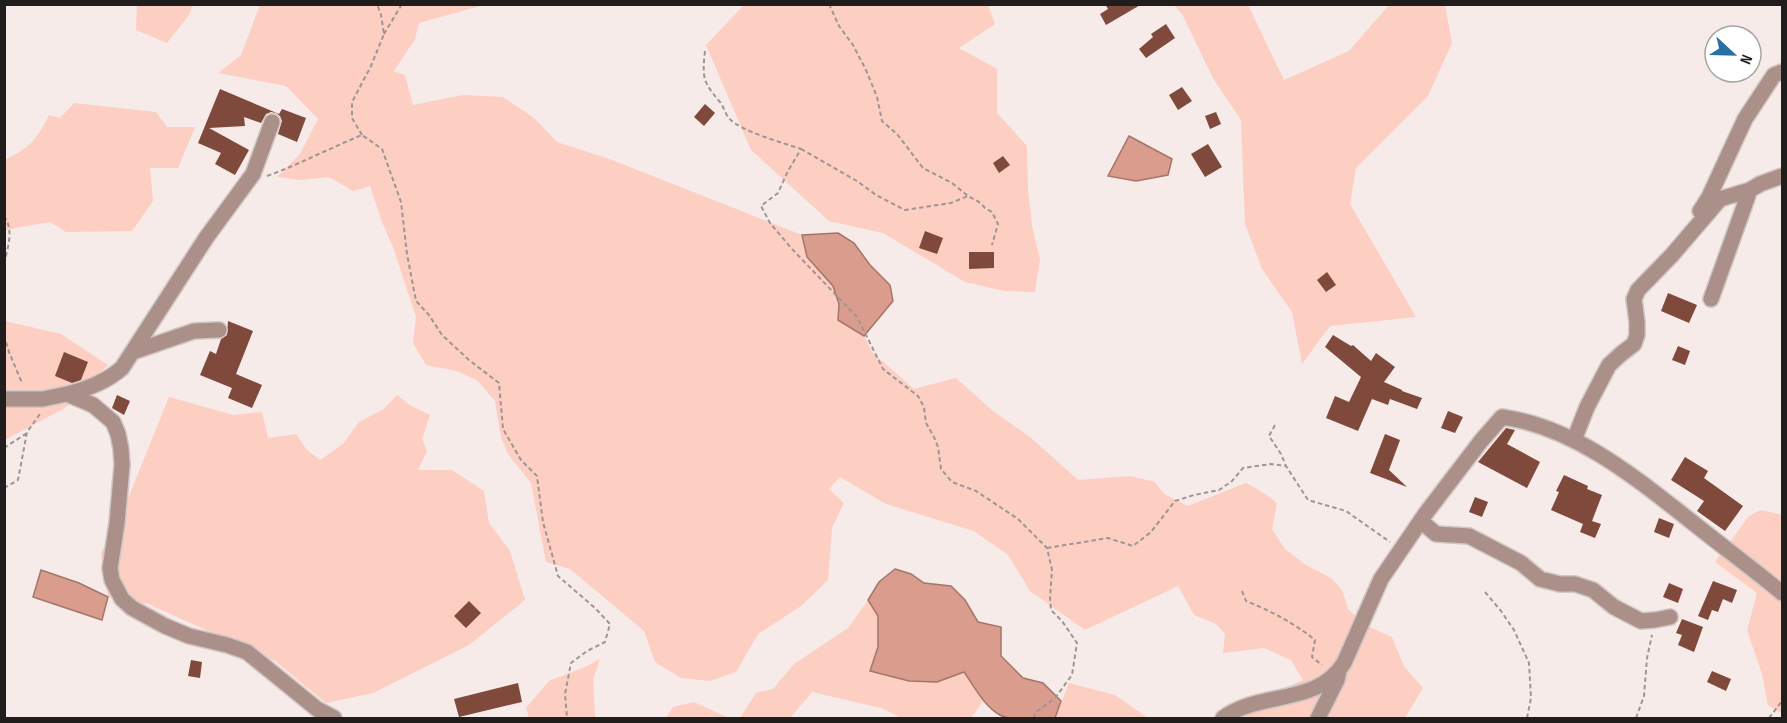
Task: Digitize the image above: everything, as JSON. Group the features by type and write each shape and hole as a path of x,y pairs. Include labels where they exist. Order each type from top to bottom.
{"street":[{"path":"1672,255 1709,197 1745,119 1774,75 1782,72"},
{"path":"4,399 47,399 87,389 112,377 122,368 206,238 253,174 272,122"},
{"path":"1574,440 1587,407 1609,365 1634,344 1637,335 1634,299 1638,290 1672,255 1720,199 1750,190 1782,176"},
{"path":"1711,299 1750,190"},
{"path":"133,352 194,331 219,330"},
{"path":"67,394 93,405 113,422 118,434 122,465 110,568 112,580 122,598 132,608 189,636 247,652 317,709 334,718"},
{"path":"1223,718 1246,706 1318,688 1334,676 1344,663 1381,579 1420,521 1502,417 1549,429 1574,440 1669,504 1782,593"},
{"path":"1420,521 1436,534 1469,536 1521,563 1539,579 1560,584 1575,584 1593,590 1614,607 1641,621 1670,617"},
{"path":"1317,718 1337,680 1334,676"}],"path":[{"path":"377,4 384,34"},
{"path":"402,4 384,34 371,66 352,102 352,118 362,135 382,149 400,202 416,300 442,335 499,383 503,429 521,460 537,476 543,522 558,576 610,624 605,642 570,663 565,694 567,718"},
{"path":"829,4 839,26 853,45 866,70 877,97 882,121 897,134 923,168 952,183 992,212 998,224 992,245"},
{"path":"705,51 703,70 708,89 722,105 729,118 742,129 801,149 905,210 951,203 968,196"},
{"path":"253,174 267,176 362,135"},
{"path":"801,149 778,193 761,206 770,223 856,317 883,369 918,396 924,407 926,423 934,436 941,469 952,482 976,491 1018,519 1047,548 1052,570 1051,610 1062,621 1077,643 1072,675 1055,698 1035,713 1034,718"},
{"path":"4,216 7,219 10,243 4,262"},
{"path":"4,335 25,389 47,399 27,432 18,480 4,488"},
{"path":"1275,425 1269,436 1308,500 1346,511 1402,549"},
{"path":"4,448 27,432"},
{"path":"1047,548 1108,538 1133,546 1151,532 1175,501 1219,490 1232,481 1243,468 1271,464 1286,466"},
{"path":"1242,591 1246,601 1270,611 1315,640 1311,657 1334,676"},
{"path":"1485,592 1514,630 1529,663 1531,698 1527,718"},
{"path":"1636,718 1644,696 1647,658 1655,620"},
{"path":"1769,718 1782,701"}],"shaded area":[{"path":"137,4 193,5 189,15 167,43 136,30"},
{"path":"260,5 484,5 419,23 415,39 394,71 405,75 413,105 463,95 503,97 534,118 557,142 612,160 802,235 807,257 833,286 839,304 839,320 864,336 872,352 914,389 956,378 993,411 1030,437 1078,480 1130,476 1155,482 1164,494 1188,506 1246,483 1267,495 1277,503 1272,529 1285,549 1306,565 1331,578 1342,590 1348,609 1365,625 1392,637 1404,666 1423,688 1405,718 1244,718 1280,690 1303,680 1291,660 1264,648 1223,653 1225,634 1216,624 1194,615 1178,586 1085,630 1030,591 1008,555 974,531 886,504 840,477 829,489 844,503 832,528 828,580 801,606 758,634 736,672 710,681 681,678 655,662 644,631 570,569 546,562 531,483 508,454 501,437 495,401 477,380 456,371 426,365 413,343 416,317 370,186 353,191 329,177 301,180 277,177 300,154 318,119 286,86 218,73 241,55"},
{"path":"744,5 988,5 995,24 959,48 997,69 997,113 1027,146 1032,226 1040,259 1035,292 1004,291 965,282 883,233 829,221 751,150 706,45"},
{"path":"1174,5 1248,5 1284,80 1349,51 1389,5 1445,5 1452,43 1428,96 1356,168 1350,204 1416,317 1330,326 1302,364 1292,312 1262,269 1245,224 1241,120 1214,80 1182,14"},
{"path":"74,103 156,112 167,127 195,127 178,168 150,168 153,201 132,231 66,232 50,222 5,230 5,160 32,142 49,115 60,118"},
{"path":"1129,136 1172,159 1168,175 1136,181 1108,176"},
{"path":"838,233 854,243 870,265 890,285 893,301 864,336 838,320 839,304 833,286 807,257 802,235"},
{"path":"5,321 61,334 108,365 65,408 5,440"},
{"path":"397,395 411,406 430,415 422,439 427,451 418,470 452,470 484,491 489,523 510,551 525,600 469,645 373,693 326,703 275,661 148,604 108,597 101,553 123,511 169,397 233,415 262,412 268,438 296,434 307,450 320,460 343,444 359,422 384,409"},
{"path":"1761,510 1782,515 1782,714 1768,705 1762,674 1747,630 1757,593 1715,562 1749,516"},
{"path":"895,569 911,574 924,583 951,586 965,600 978,622 1001,627 1001,656 1023,678 1043,683 1061,701 1055,718 1019,719 1000,715 984,701 964,672 937,682 909,681 870,671 878,647 878,616 868,600 879,582"},
{"path":"41,570 79,583 108,597 102,620 33,597"},
{"path":"868,600 878,616 878,647 937,682 964,672 984,700 971,718 902,718 881,708 812,692 790,718 740,718 756,693 773,689 794,664 848,628"},
{"path":"600,659 593,680 595,716 599,718 529,718 526,708 549,681"},
{"path":"1069,683 1115,695 1148,718 1055,718"},
{"path":"694,702 729,718 666,718 673,707"}],"building":[{"path":"1105,4 1142,4 1106,25 1100,14 1108,9"},
{"path":"1166,24 1175,38 1146,58 1139,49 1153,37 1151,34"},
{"path":"1182,87 1192,101 1178,110 1169,95"},
{"path":"220,89 279,114 282,109 306,118 297,142 278,134 282,121 276,113 266,114 261,123 244,117 245,126 209,128 249,150 235,175 215,164 221,153 198,143"},
{"path":"705,104 715,113 704,126 694,117"},
{"path":"1216,112 1221,124 1210,129 1205,116"},
{"path":"1208,144 1222,167 1205,177 1191,154"},
{"path":"1003,156 1010,165 999,173 993,163"},
{"path":"925,231 943,238 937,254 919,248"},
{"path":"969,252 994,252 994,268 969,269"},
{"path":"1327,272 1336,285 1326,292 1317,280"},
{"path":"1668,293 1697,305 1689,323 1661,311"},
{"path":"228,321 253,331 236,374 262,385 252,408 228,398 232,388 200,375 210,351 216,354 221,339 227,335"},
{"path":"1333,335 1353,345 1371,361 1376,353 1395,367 1384,382 1422,398 1417,409 1390,399 1388,405 1372,399 1358,431 1326,418 1335,396 1349,402 1361,377 1325,347"},
{"path":"1678,346 1690,351 1685,365 1672,360"},
{"path":"64,352 88,362 81,380 72,383 55,376"},
{"path":"117,395 130,401 124,415 112,408"},
{"path":"1448,411 1463,417 1455,433 1441,428"},
{"path":"1506,428 1515,430 1507,444 1540,462 1527,488 1478,462"},
{"path":"1385,434 1400,440 1389,470 1407,487 1370,473"},
{"path":"1685,457 1708,471 1704,478 1743,506 1725,531 1697,511 1704,501 1671,480"},
{"path":"1564,475 1602,495 1592,521 1601,524 1595,538 1580,532 1583,524 1551,510 1559,492 1556,491"},
{"path":"1475,497 1488,502 1482,517 1469,512"},
{"path":"1659,518 1674,524 1669,538 1654,532"},
{"path":"1713,581 1737,590 1732,603 1723,599 1718,612 1712,610 1708,620 1698,616"},
{"path":"1669,583 1683,589 1678,603 1663,597"},
{"path":"469,601 481,613 466,628 454,616"},
{"path":"1682,619 1703,627 1694,652 1678,645 1682,635 1676,633"},
{"path":"191,660 202,662 200,678 188,676"},
{"path":"1712,671 1731,679 1726,691 1707,682"},
{"path":"518,683 522,702 459,717 454,699"}]}
